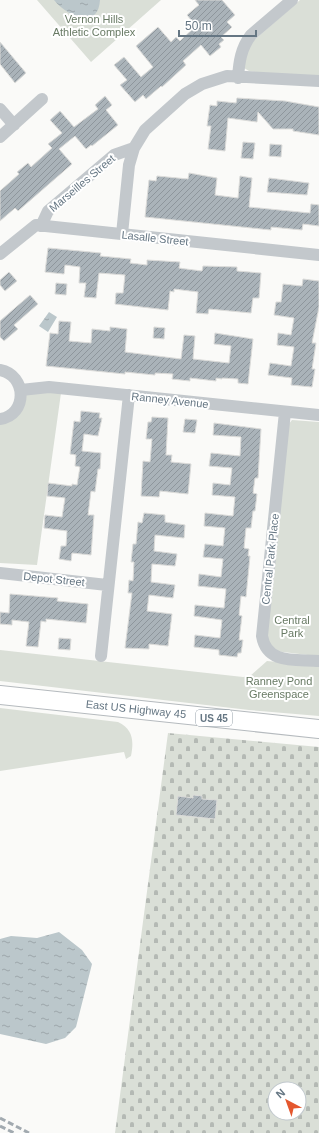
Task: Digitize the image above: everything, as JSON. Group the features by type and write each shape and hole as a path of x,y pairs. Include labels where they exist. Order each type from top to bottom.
{"main road":[{"name":"East US Highway 45","path":"0,695 319,729"}],"street":[{"path":"238,78 242,50 245,43 292,0"},
{"path":"122,234 129,165 134,148 145,130 185,94 202,84 227,76 238,78 319,81"},
{"path":"0,137 42,99"},
{"path":"0,109 14,125"},
{"name":"Marseilles Street","path":"41,226 48,211 114,155 134,148"},
{"path":"0,254 36,225 41,226"},
{"name":"Lasalle Street","path":"41,226 319,255"},
{"path":"0,370 13,375 21,390 21,399 18,408 11,415 0,419"},
{"name":"Ranney Avenue","path":"21,390 49,387 319,415"},
{"path":"101,656 107,585 129,395"},
{"name":"Central Park Place","path":"285,412 262,636 264,646 269,653 277,658 319,661"},
{"name":"Depot Street","path":"0,573 107,585"}],"green space":[{"name":"Vernon Hills Athletic Complex","path":"37,0 161,0 91,62"},
{"path":"300,0 319,0 319,80 249,71 244,68 247,52 252,42"},
{"path":"37,390 61,393 37,565 0,563 0,423 28,393"},
{"name":"Central Park","path":"292,420 319,422 319,656 275,651 266,643 288,425"},
{"name":"Ranney Pond Greenspace","path":"0,650 243,677 250,676 267,661 319,666 319,716 249,710 0,681"},
{"path":"0,708 118,722 127,728 131,736 131,756 126,759 124,752 0,771"},
{"path":"168,733 319,747 319,1133 115,1133"}],"water":[{"path":"54,0 100,0 98,10 94,15 88,18 81,18 66,11"},
{"path":"49,312 57,317 48,332 39,326"},
{"path":"59,932 82,950 92,964 76,1027 65,1038 46,1044 0,1034 0,939 11,936 37,938"}],"building":[{"path":"195,0 222,0 235,15 227,22 232,27 221,37 224,40 219,44 221,47 210,56 201,45 183,61 186,65 162,87 161,86 146,99 143,95 135,102 120,85 127,80 114,65 124,57 141,77 153,67 136,46 158,27 171,42 176,37 180,41 196,26 187,15 199,5"},
{"path":"0,42 26,73 15,83 0,64"},
{"path":"105,96 112,105 106,110 118,125 86,149 75,136 59,149 72,164 18,211 15,208 0,221 0,191 19,174 17,172 28,163 31,167 52,148 48,144 62,133 50,120 60,111 74,127 98,109 95,105"},
{"path":"237,98 285,101 319,107 319,135 293,131 293,129 273,129 258,112 257,122 228,118 225,151 208,149 211,126 207,126 210,105 217,106 217,101 236,103"},
{"path":"243,142 255,143 253,159 241,158"},
{"path":"270,144 282,145 281,157 269,156"},
{"path":"189,173 217,178 215,195 238,198 240,176 252,178 249,207 310,213 311,204 319,205 319,226 303,224 302,230 271,227 271,230 145,217 149,180 156,181 157,176 188,179"},
{"path":"269,178 309,183 307,195 267,192"},
{"path":"48,248 101,253 100,256 131,259 130,263 147,265 147,260 180,262 179,268 202,271 203,266 237,267 237,271 261,273 259,298 253,298 251,313 209,309 208,314 196,313 198,292 174,289 174,292 170,291 168,310 115,304 116,293 123,293 125,275 99,273 96,298 84,297 86,283 79,283 80,267 65,265 64,274 45,272"},
{"path":"9,272 17,281 5,291 0,285 0,280"},
{"path":"303,279 319,281 319,307 312,343 316,343 312,369 315,369 312,387 291,385 292,378 268,375 270,363 291,366 294,347 277,345 278,333 291,335 294,318 274,315 276,302 281,302 283,284 302,286"},
{"path":"56,283 67,284 66,295 55,294"},
{"path":"30,295 38,304 14,325 18,329 4,341 0,337 0,321"},
{"path":"59,321 71,322 69,341 91,343 92,329 110,331 110,327 127,329 125,352 181,359 184,335 195,336 193,359 229,363 231,346 214,344 215,333 253,339 248,384 238,383 238,379 216,378 216,381 190,378 190,381 172,379 173,374 155,373 155,375 125,372 125,374 46,366 50,333 58,334"},
{"path":"154,327 165,328 164,339 153,338"},
{"path":"81,411 100,413 99,418 102,418 98,436 84,434 82,451 101,453 100,469 98,469 95,492 91,491 88,515 94,515 91,555 72,553 71,561 59,559 61,546 66,546 67,531 44,528 45,515 62,517 65,498 47,496 48,483 72,486 72,484 77,485 80,467 75,466 76,455 70,454 74,421 80,422"},
{"path":"152,417 168,418 166,455 172,455 171,462 191,464 188,494 160,491 159,497 141,496 143,461 150,462 152,439 146,439 148,422 151,422"},
{"path":"185,419 197,420 195,433 183,432"},
{"path":"214,423 261,429 258,478 255,478 253,493 257,494 255,511 253,511 251,528 246,528 244,548 249,549 248,556 250,556 246,597 241,596 239,615 242,616 239,640 243,640 241,653 238,653 237,657 219,655 219,650 194,647 195,635 220,638 222,620 194,616 195,605 224,608 226,589 198,586 199,574 221,577 223,559 203,557 205,544 223,546 225,528 204,526 205,513 233,516 235,497 212,495 213,483 230,485 232,468 209,466 211,453 240,456 241,437 213,435"},
{"path":"144,513 165,515 165,522 185,525 184,538 155,535 154,551 177,554 175,566 152,564 151,582 175,585 173,598 149,595 147,611 172,614 168,646 149,644 149,649 125,648 132,593 128,593 129,580 133,581 134,562 131,562 133,544 136,544 138,522 142,523"},
{"path":"10,594 58,598 57,601 88,604 86,623 46,619 46,622 41,621 38,647 26,646 29,622 12,620 12,625 0,624 0,612 9,613"},
{"path":"59,638 71,639 70,650 58,649"},
{"path":"193,795 202,796 202,799 217,800 215,819 176,815 178,796 193,798"}],"railway":[{"path":"0,1118 29,1133"},
{"path":"0,1126 14,1133"}]}
